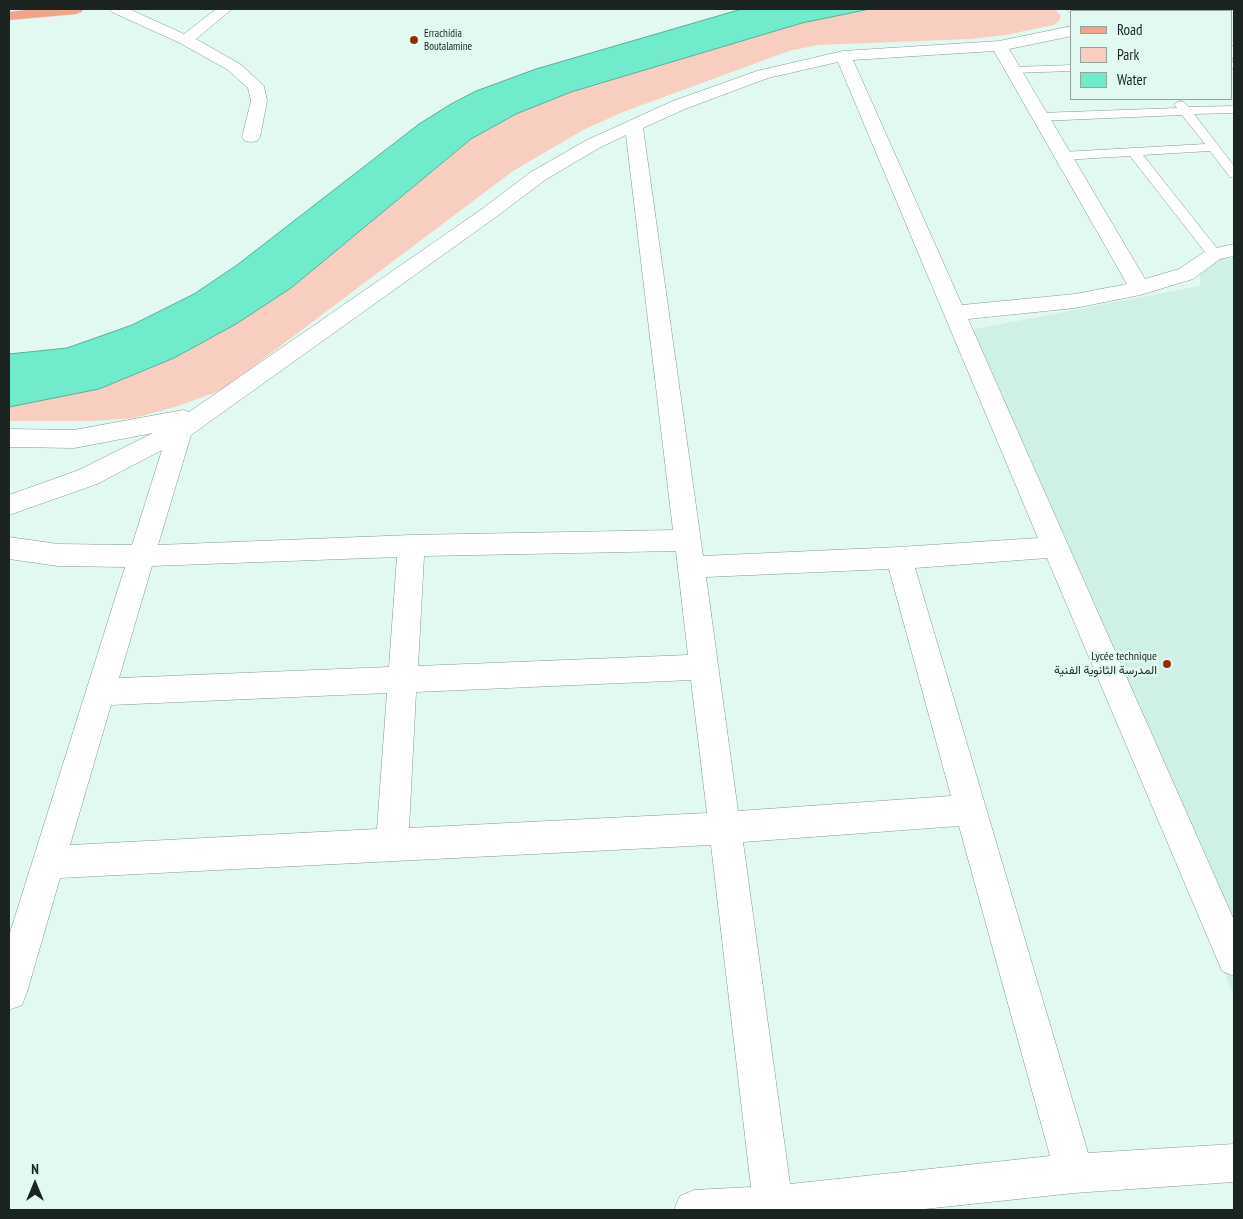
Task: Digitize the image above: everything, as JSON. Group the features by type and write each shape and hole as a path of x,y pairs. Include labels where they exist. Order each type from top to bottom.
{"main road":[{"path":"9,16 76,9"}],"street":[{"path":"117,9 186,40 234,67 256,86 259,101 251,137"},
{"path":"186,40 225,9"},
{"path":"1195,10 1215,9"},
{"path":"9,505 88,477 189,423 489,214 538,176 594,144 679,105 763,74 844,56 999,46 1070,31"},
{"path":"999,46 1140,288"},
{"path":"844,56 1234,960"},
{"path":"634,126 773,1208"},
{"path":"955,313 1074,301 1140,288 1186,274 1224,252"},
{"path":"9,438 74,439 189,423"},
{"path":"9,992 142,556 189,423"},
{"path":"9,548 58,555 142,556 411,546 899,558 1056,547"},
{"path":"392,845 411,546"},
{"path":"899,558 969,810 1074,1173"},
{"path":"100,692 703,667"},
{"path":"48,862 724,828 969,810"},
{"path":"694,1210 773,1208 1074,1173 1234,1163"}],"lane":[{"path":"1013,70 1070,68"},
{"path":"1177,100 1214,147 1229,160 1234,174"},
{"path":"1040,117 1234,109"},
{"path":"1063,156 1214,147"},
{"path":"1134,152 1224,252"}],"shaded area":[{"name":"Lycée technique المدرسة الثانوية الفنية","path":"1234,258 1234,996 965,331 1200,286 1200,260"}],"green space":[{"path":"870,9 1055,9 1061,16 1059,21 1053,25 1006,35 970,39 818,45 789,51 623,112 585,129 513,171 222,390 178,406 134,418 92,421 9,421 9,407 99,389 174,358 236,324 291,288 471,139 516,114 571,92 802,23"}],"water":[{"path":"742,9 870,9 802,23 571,92 516,114 471,139 291,288 236,324 174,358 99,389 9,407 9,354 67,348 132,325 194,294 237,265 419,124 451,104 476,91 536,69"}],"place":[{"name":"Errachidia Boutalamine","path":"414,40"},
{"name":"Lycée technique المدرسة الثانوية الفنية","path":"1167,664"}]}
